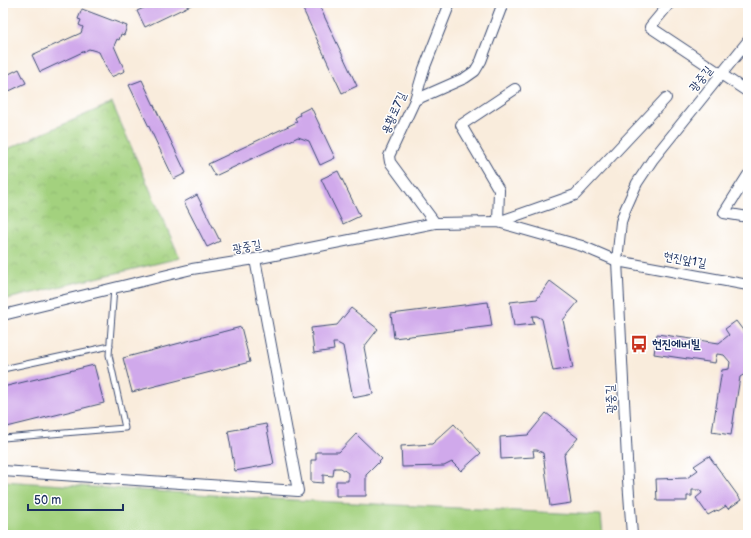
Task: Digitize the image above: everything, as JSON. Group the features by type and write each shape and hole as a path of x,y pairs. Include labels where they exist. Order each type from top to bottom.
{"street":[{"name":"용황로7길","path":"435,223 390,162 389,156 415,100 424,69 450,3"},
{"path":"415,100 465,78 475,71 481,62 503,3"},
{"path":"670,3 650,27 748,92"},
{"name":"광중길","path":"632,535 617,261 621,222 636,183 653,159 748,41"},
{"path":"498,222 499,190 461,125 515,89"},
{"name":"광중길","path":"498,222 575,194 666,98"},
{"path":"748,175 724,213 748,217"},
{"name":"광중길","path":"3,314 192,269 435,223 498,222 582,246 617,261"},
{"path":"3,471 298,491 255,258"},
{"name":"현진앞1길","path":"617,261 748,285"}],"lane":[{"path":"3,438 125,428 109,355 114,288"},
{"path":"3,369 110,346"}],"green space":[{"path":"112,103 180,258 3,300 3,151"},
{"path":"3,481 273,499 601,515 603,535 3,534"}],"building":[{"path":"155,3 195,3 145,27 137,11"},
{"path":"300,3 318,3 357,86 342,93"},
{"path":"82,9 127,26 124,35 121,34 119,40 117,39 114,46 125,71 111,77 99,52 89,49 40,72 32,55 81,33 83,27 79,25 81,20 78,19"},
{"path":"19,69 26,83 3,94 3,77"},
{"path":"142,80 186,173 174,179 129,85"},
{"path":"311,107 335,158 320,165 309,141 298,137 215,176 208,164 297,122 295,118 300,115 299,113"},
{"path":"338,171 360,216 343,224 321,179"},
{"path":"197,195 220,241 207,247 184,202"},
{"path":"550,281 578,302 563,320 573,368 553,371 542,319 537,316 532,316 534,324 514,326 510,302 537,299"},
{"path":"488,302 492,326 394,338 391,314"},
{"path":"351,308 378,329 364,347 373,394 353,398 343,346 333,343 334,350 314,353 311,328 337,325"},
{"path":"736,321 748,337 748,372 740,377 731,435 712,432 722,370 729,369 730,362 724,355 717,354 715,363 654,354 657,334 719,343 729,335 725,329"},
{"path":"241,327 250,362 132,392 123,358"},
{"path":"94,365 104,403 3,428 3,387"},
{"path":"546,413 578,438 564,455 571,503 550,506 543,453 533,450 534,457 501,459 500,437 528,435"},
{"path":"266,424 274,464 235,471 228,431"},
{"path":"454,424 481,453 461,471 452,462 444,466 402,467 401,446 432,444"},
{"path":"356,434 382,459 366,475 366,496 336,496 336,481 348,481 348,473 341,468 334,468 333,476 323,475 323,483 311,482 311,460 316,460 316,452 339,452"},
{"path":"709,456 741,500 728,509 726,506 708,515 696,498 702,493 700,490 692,490 692,496 687,496 687,501 657,501 656,479 687,478 698,470 694,466"}],"place":[{"name":"현진에버빌","path":"639,344"}]}
